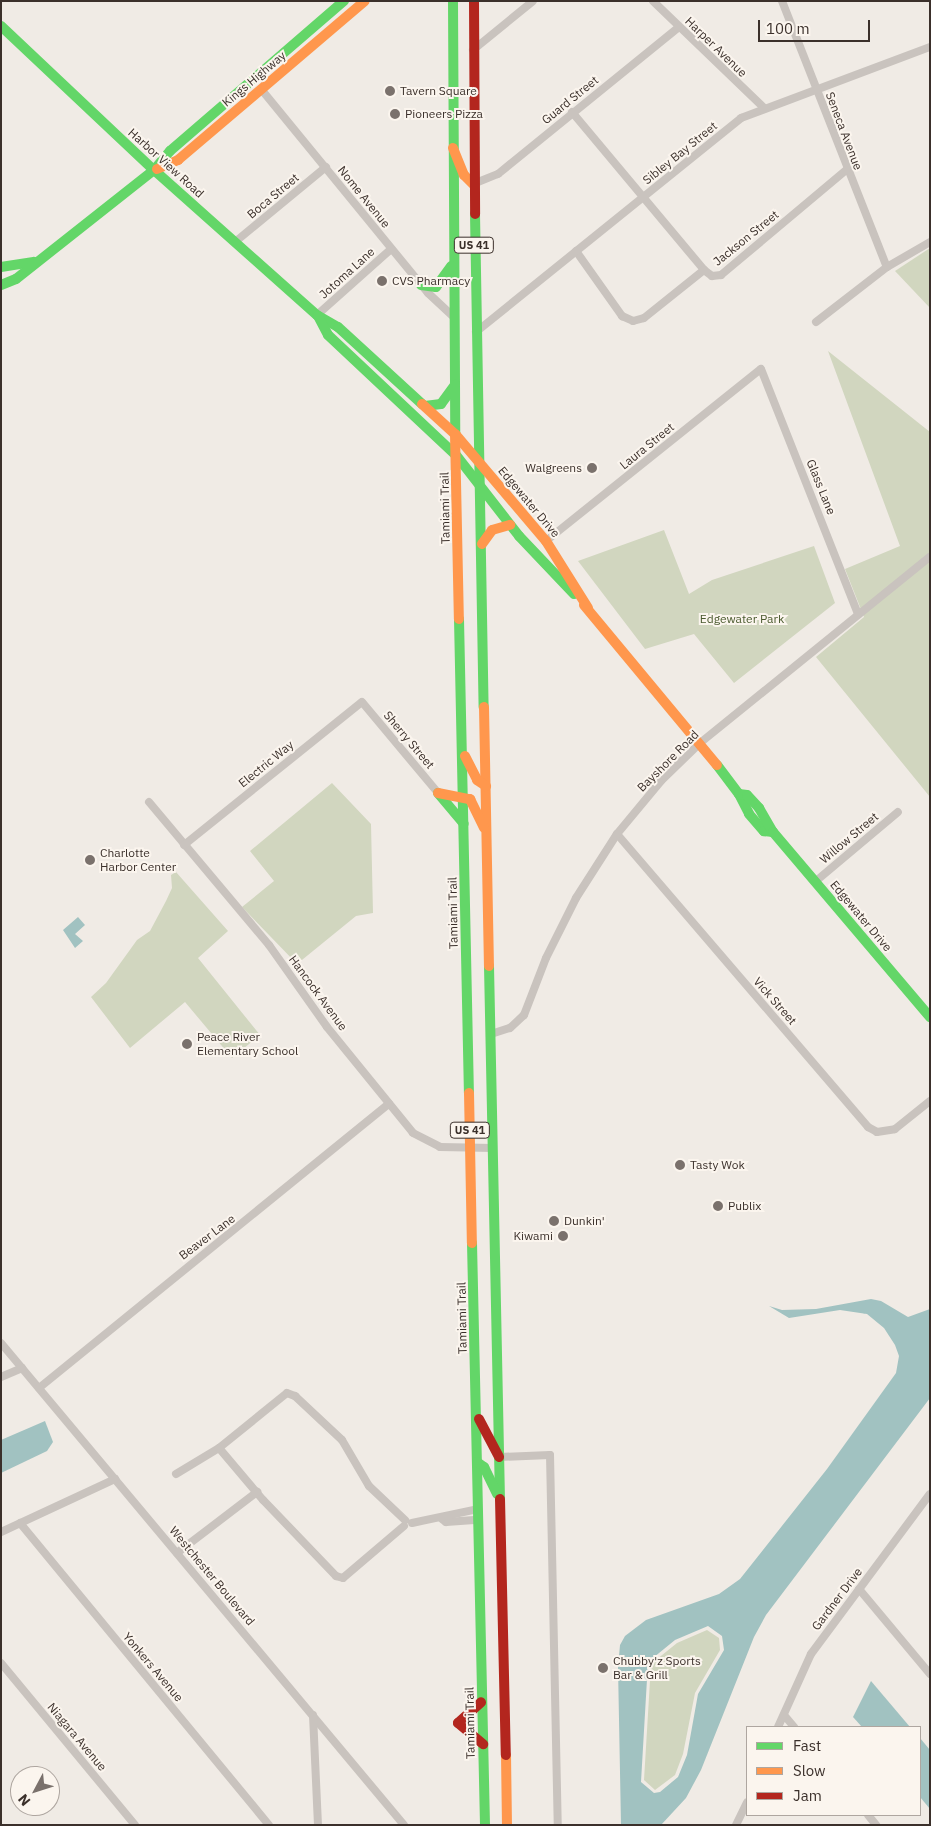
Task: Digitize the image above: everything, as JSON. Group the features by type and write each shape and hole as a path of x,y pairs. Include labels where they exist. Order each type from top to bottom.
{"main road":[{"path":"344,1 354,11"},
{"name":"Kings Highway","path":"1,285 16,279 34,262 154,170 170,151 344,1"},
{"name":"Kings Highway","path":"154,170 178,160 365,1"},
{"name":"Tamiami Trail","path":"453,1 451,142 452,315 456,384 481,1702 485,1825"},
{"name":"US 41","path":"474,1 473,184 481,489 486,834 507,1825"},
{"name":"Harbor View Road","path":"1,26 154,170 317,315 338,327 425,406 456,435 480,464"},
{"path":"451,142 461,168 473,184"},
{"name":"Kings Highway","path":"1,267 34,262"},
{"path":"421,285 436,287 452,264"},
{"name":"Harbor View Road","path":"317,315 328,335 456,455 481,489"},
{"path":"425,406 441,404 456,384"},
{"name":"Edgewater Drive","path":"480,464 546,541 588,608"},
{"name":"Edgewater Drive","path":"481,489 510,525 588,608 700,743 739,794 747,795 759,808 773,832 930,1017"},
{"path":"482,544 492,530 510,525"},
{"path":"463,750 471,771 486,786"},
{"path":"438,793 463,796 475,805 486,834"},
{"path":"438,793 464,824"},
{"path":"476,1411 486,1438 499,1457"},
{"path":"477,1462 489,1475 500,1500"},
{"path":"481,1702 458,1723 483,1744"}],"street":[{"path":"473,50 533,1"},
{"name":"Harper Avenue","path":"653,1 764,108"},
{"name":"Seneca Avenue","path":"782,1 846,170 886,267"},
{"name":"Guard Street","path":"473,184 498,174 679,27"},
{"name":"Sibley Bay Street","path":"476,332 742,118 764,108 930,47"},
{"name":"Nome Avenue","path":"261,89 421,285 452,315"},
{"path":"572,112 704,270"},
{"name":"Boca Street","path":"236,242 326,167"},
{"name":"Jackson Street","path":"576,251 622,316 632,321 644,318 704,270 712,276 721,275 846,170"},
{"path":"816,322 886,267 930,242"},
{"name":"Jotoma Lane","path":"317,315 391,249"},
{"name":"Laura Street","path":"546,541 761,370"},
{"name":"Glass Lane","path":"761,370 858,614"},
{"name":"Bayshore Road","path":"491,1034 510,1028 524,1015 561,926 617,834 661,781 700,743 930,557"},
{"name":"Sherry Street","path":"362,702 438,793"},
{"name":"Electric Way","path":"184,845 362,702"},
{"name":"Hancock Avenue","path":"149,802 274,951 316,1013 420,1140 440,1147 493,1148"},
{"name":"Willow Street","path":"816,881 898,812"},
{"name":"Vick Street","path":"617,834 868,1127 877,1132 895,1130 930,1101"},
{"name":"Beaver Lane","path":"39,1388 389,1104"},
{"name":"Westchester Boulevard","path":"1,1343 404,1825"},
{"path":"1,1377 22,1368"},
{"path":"176,1474 219,1448 287,1393 295,1396 342,1440 369,1486 407,1523"},
{"path":"219,1448 256,1492 336,1576 343,1578 407,1523 442,1519 446,1514 478,1514"},
{"path":"499,1457 550,1456 558,1825"},
{"path":"1,1532 115,1479"},
{"path":"177,1553 256,1492"},
{"name":"Gardner Drive","path":"778,1726 806,1662 930,1494"},
{"name":"Yonkers Avenue","path":"20,1523 269,1825"},
{"path":"859,1589 930,1674"},
{"name":"Niagara Avenue","path":"1,1663 135,1825"},
{"path":"313,1714 318,1825"},
{"path":"784,1714 793,1726"},
{"path":"736,1825 746,1804"}],"green space":[{"path":"930,248 930,308 895,271"},
{"path":"828,351 930,432 930,797 816,657 864,617 845,569 900,546"},
{"name":"Edgewater Park","path":"664,530 689,594 712,580 814,546 835,603 734,683 694,634 645,649 578,561"},
{"path":"332,783 371,824 373,913 356,916 297,964 242,907 274,881 250,851"},
{"path":"176,872 228,931 198,958 260,1035 232,1058 185,1002 130,1048 91,997 106,983 137,940 150,931 172,888 171,875"},
{"path":"707,1630 719,1638 720,1650 695,1693 683,1754 675,1775 655,1790 644,1780 651,1664 677,1643"}],"water":[{"path":"78,917 85,925 75,934 83,941 75,948 63,930"},
{"path":"871,1299 881,1301 908,1317 930,1309 930,1398 766,1615 754,1637 701,1770 686,1798 661,1825 621,1825 618,1667 620,1645 625,1636 646,1620 719,1594 740,1579 827,1469 896,1373 899,1356 895,1345 884,1328 867,1314 840,1310 789,1318 769,1306 782,1310 816,1309","holes":["708,1626 722,1636 724,1650 698,1694 687,1755 678,1777 660,1792 654,1793 641,1782 648,1662 675,1640"]},
{"path":"45,1421 53,1442 47,1451 1,1473 1,1440"},
{"path":"871,1681 909,1726 861,1726 853,1717"},
{"path":"921,1739 930,1750 930,1809 921,1798"}],"traffic: fast":[{"path":"1,285 16,279 154,170 170,151 344,1"},
{"path":"453,1 455,434"},
{"path":"1,26 154,170 317,315 338,327 422,404"},
{"path":"475,214 484,707"},
{"path":"1,267 34,262"},
{"path":"421,285 436,287 451,266"},
{"path":"318,316 328,335 456,455 519,536 574,594"},
{"path":"425,406 441,404 455,385"},
{"path":"459,619 469,1093"},
{"path":"717,765 739,794 749,814 764,831 773,832"},
{"path":"438,793 464,824"},
{"path":"739,794 747,795 759,808 773,832 930,1017"},
{"path":"489,966 500,1499"},
{"path":"472,1243 485,1825"},
{"path":"477,1462 484,1467 497,1494"}],"traffic: slow":[{"path":"157,169 178,160 365,1"},
{"path":"453,148 464,175 473,184"},
{"path":"422,404 456,435 546,541 588,608"},
{"path":"455,434 459,619"},
{"path":"482,544 492,530 510,525"},
{"path":"584,605 717,765"},
{"path":"484,707 489,966"},
{"path":"465,756 477,780 486,786"},
{"path":"438,793 470,799 484,828"},
{"path":"469,1093 472,1243"},
{"path":"506,1755 507,1825"}],"traffic: jam":[{"path":"474,1 475,214"},
{"path":"479,1419 499,1457"},
{"path":"500,1499 506,1755"},
{"path":"458,1723 481,1702"},
{"path":"458,1723 483,1744"}],"place":[{"name":"Tavern Square","path":"390,91"},
{"name":"Pioneers Pizza","path":"395,114"},
{"name":"CVS Pharmacy","path":"382,281"},
{"name":"Walgreens","path":"592,468"},
{"name":"Charlotte Harbor Center","path":"90,860"},
{"name":"Peace River Elementary School","path":"187,1044"},
{"name":"Tasty Wok","path":"680,1165"},
{"name":"Publix","path":"718,1206"},
{"name":"Dunkin'","path":"554,1221"},
{"name":"Kiwami","path":"563,1236"},
{"name":"Chubby'z Sports Bar & Grill","path":"603,1668"}]}
